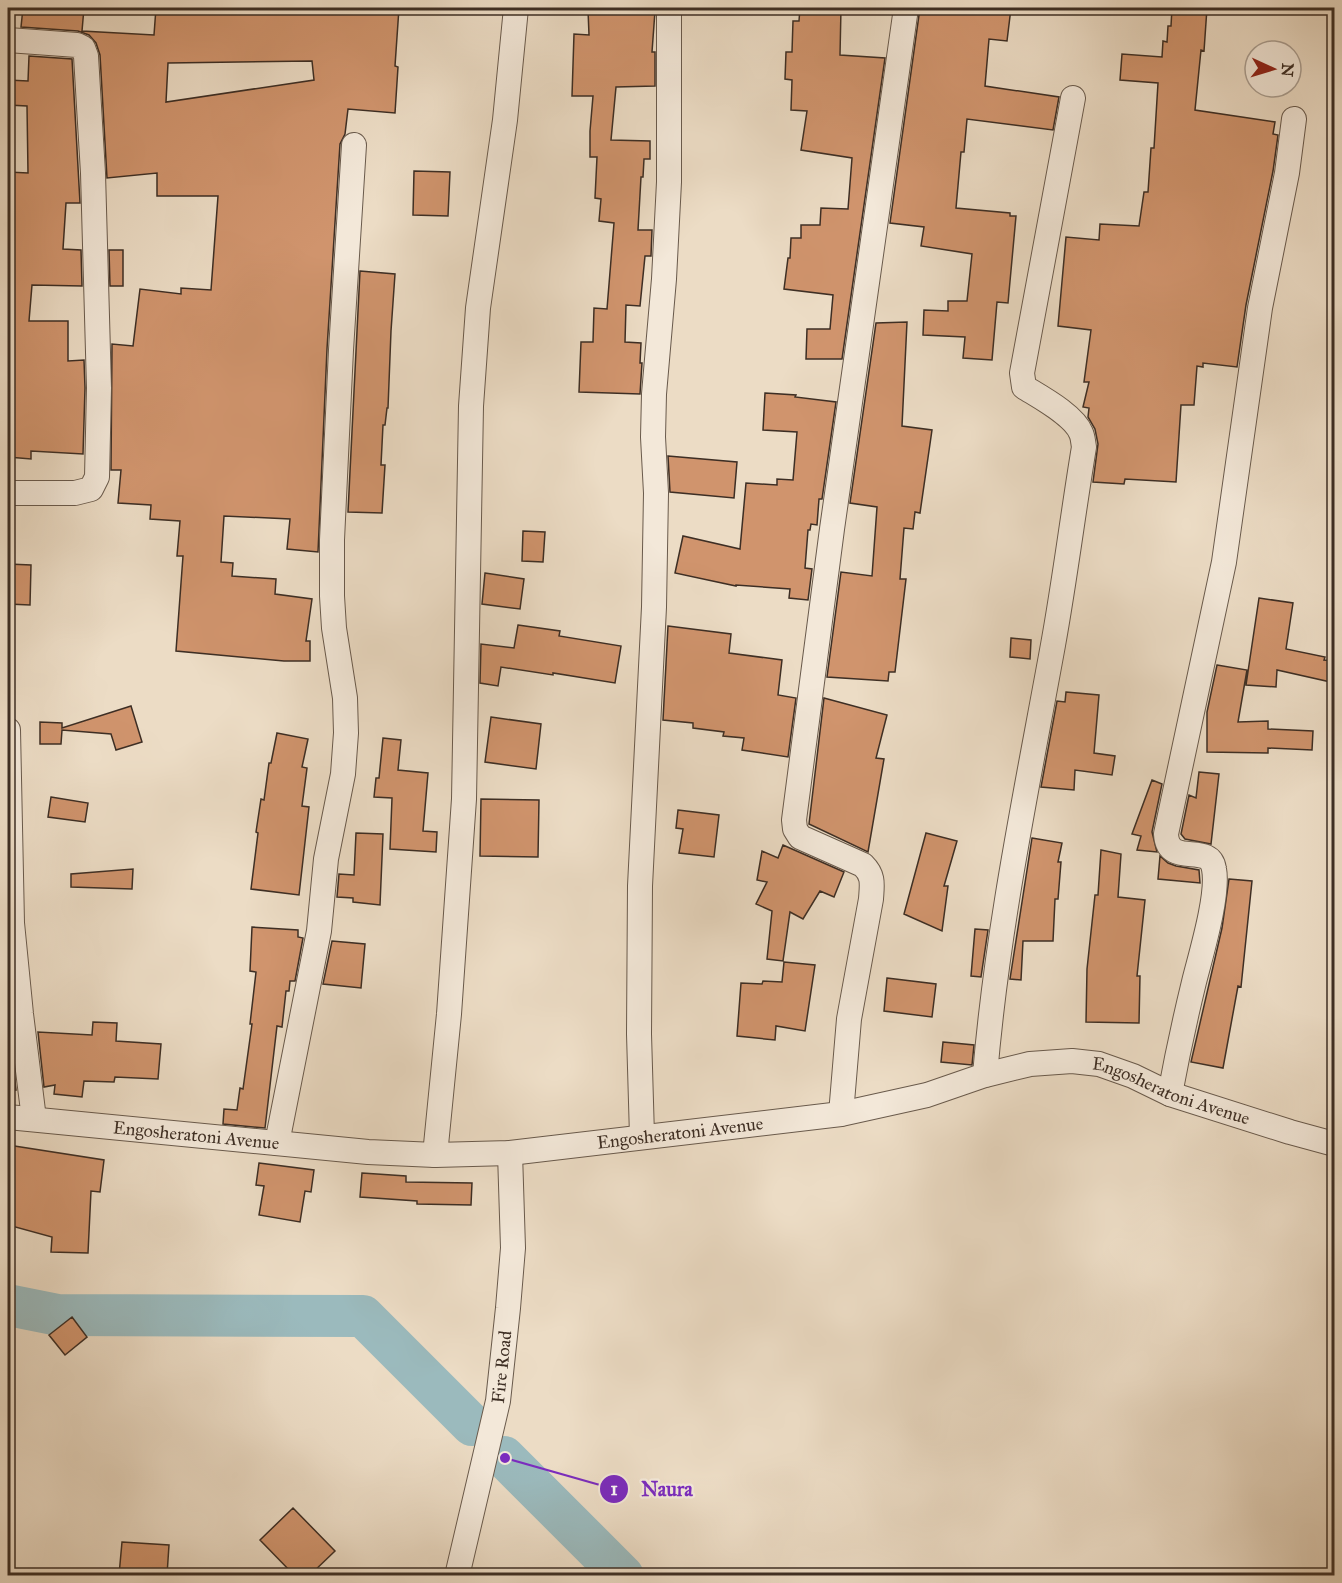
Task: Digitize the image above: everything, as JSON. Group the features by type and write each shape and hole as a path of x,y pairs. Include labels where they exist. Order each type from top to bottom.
{"street":[{"path":"435,1155 449,1014 464,799 471,406 478,308 506,120 516,8"},
{"path":"642,1136 639,1034 640,886 654,607 656,493 653,437 654,394 664,279 669,182 669,8"},
{"path":"841,1114 849,1019 872,884 870,872 863,865 800,837 795,829 794,820 832,529 906,8"},
{"path":"8,40 77,45 83,48 86,56 93,173 99,451 97,477 91,489 75,493 8,493"},
{"path":"985,1075 991,1006 1009,876 1053,642 1084,447 1082,434 1077,425 1024,387 1022,373 1073,98"},
{"path":"1170,1094 1205,938 1214,890 1214,868 1210,859 1203,855 1185,854 1172,850 1166,842 1166,834 1224,562 1260,308 1287,173 1294,119"},
{"path":"277,1143 319,932 326,859 343,774 346,733 345,698 334,628 332,585 335,464 354,145"},
{"path":"8,730 12,923 34,1119"},
{"name":"Engosheratoni Avenue","path":"8,1117 277,1143 435,1155 510,1153 841,1114 927,1095 985,1075 1029,1064 1071,1061 1099,1064 1133,1076 1170,1094 1335,1144"},
{"name":"Fire Road","path":"457,1575 498,1401 513,1248 510,1153"}],"building":[{"path":"23,8 84,8 82,31 154,35 156,8 399,8 395,113 348,109 345,134 340,144 327,349 318,552 287,549 290,519 224,516 221,562 233,563 232,576 276,579 275,594 312,599 306,641 310,641 310,661 284,661 176,651 183,556 177,556 180,521 150,519 151,505 118,503 121,470 111,470 112,344 133,346 140,289 181,294 181,288 211,290 218,196 157,196 157,173 107,178 100,55 96,43 89,35 78,31 21,27","holes":["312,61 314,80 166,102 168,63"]},
{"path":"800,8 841,8 840,55 885,58 842,359 806,359 807,329 830,329 833,295 784,289 791,238 801,238 801,225 820,225 821,208 848,209 852,158 801,150 807,111 791,110 792,80 785,79 786,52 792,52 793,21 799,21"},
{"path":"920,8 1011,8 1007,41 989,39 985,86 1059,97 1053,130 967,119 964,152 961,152 956,208 1010,213 1010,216 1016,216 1008,303 997,302 992,360 963,358 965,337 923,335 924,310 948,311 948,301 967,301 972,254 921,246 924,227 890,223"},
{"path":"1172,8 1207,8 1204,51 1201,50 1195,110 1275,122 1273,134 1278,135 1273,171 1246,305 1237,367 1203,363 1203,367 1197,366 1194,405 1181,405 1176,482 1125,479 1124,484 1093,482 1098,444 1095,429 1088,417 1089,408 1083,407 1089,382 1084,382 1091,330 1058,326 1066,237 1099,240 1100,224 1139,226 1144,192 1148,192 1151,148 1154,148 1158,83 1120,80 1122,54 1162,57 1163,41 1167,42 1168,26 1171,26"},
{"path":"588,10 655,11 652,52 655,52 655,86 616,87 611,140 650,141 650,159 644,159 643,177 641,177 638,230 652,230 651,256 645,256 640,306 626,305 625,342 641,343 640,394 579,392 581,342 593,342 594,308 607,309 614,223 599,221 601,199 595,198 597,157 590,157 593,96 572,96 574,34 589,35"},
{"path":"29,56 72,59 80,203 66,203 63,249 81,250 82,286 32,285 29,321 68,321 68,361 84,360 85,388 83,454 31,451 31,459 8,457 8,172 28,173 27,106 8,105 8,80 28,81"},
{"path":"414,171 450,172 448,216 413,215"},
{"path":"109,250 123,250 123,286 110,286"},
{"path":"360,271 395,274 388,408 385,425 383,425 381,465 385,465 382,513 348,512"},
{"path":"907,322 902,426 932,430 920,513 915,512 913,529 904,528 900,579 906,579 895,672 889,672 888,681 827,677 841,572 872,576 877,507 850,503 876,323"},
{"path":"765,393 796,395 795,397 836,402 822,499 819,499 817,525 811,524 808,530 805,568 812,569 808,600 789,598 790,589 736,586 675,573 683,536 740,549 746,483 777,485 777,479 793,480 797,432 763,430"},
{"path":"668,456 737,462 734,498 670,492"},
{"path":"523,531 545,532 543,562 522,561"},
{"path":"8,564 31,565 30,605 8,604"},
{"path":"485,573 524,579 520,609 482,604"},
{"path":"1259,598 1293,603 1286,649 1335,661 1335,683 1277,670 1276,687 1246,685"},
{"path":"518,625 560,631 559,636 621,646 615,683 501,667 498,686 480,683 481,644 514,648"},
{"path":"668,626 731,634 729,653 782,660 778,695 796,698 788,757 742,750 744,738 723,736 724,732 693,728 693,723 663,720"},
{"path":"1011,638 1031,640 1030,659 1010,657"},
{"path":"1217,665 1247,670 1238,722 1268,721 1268,729 1313,731 1312,750 1268,748 1268,753 1207,752 1207,712"},
{"path":"1066,692 1099,695 1094,753 1115,756 1112,775 1075,770 1074,790 1041,787 1057,701 1065,702"},
{"path":"824,698 887,715 876,758 884,759 868,852 809,824"},
{"path":"131,706 142,742 116,750 111,734 62,730 61,744 40,744 40,722 62,723 62,728"},
{"path":"491,717 541,724 536,769 485,762"},
{"path":"277,733 308,739 302,767 307,768 302,806 309,807 299,895 251,889 261,799 264,800 269,763 271,763"},
{"path":"383,738 401,740 398,770 428,773 423,831 437,832 436,852 390,849 392,798 374,797 376,778 379,778"},
{"path":"1199,772 1219,774 1211,844 1185,839 1181,834 1189,795 1196,798"},
{"path":"1152,780 1162,784 1152,832 1157,852 1137,850 1141,836 1132,834"},
{"path":"51,797 88,803 85,822 48,817"},
{"path":"481,799 539,800 538,857 480,856"},
{"path":"678,810 719,815 714,857 679,853 683,829 676,828"},
{"path":"356,833 383,834 380,905 353,902 353,898 337,897 339,874 354,875"},
{"path":"926,833 957,841 944,886 948,886 942,931 904,914"},
{"path":"1032,838 1062,843 1058,862 1061,862 1058,899 1055,899 1053,941 1023,941 1021,980 1010,979"},
{"path":"783,845 844,872 834,897 820,891 803,919 790,912 783,961 767,959 772,911 756,904 767,882 757,880 762,851 778,858"},
{"path":"1101,850 1121,854 1118,897 1145,900 1137,976 1140,976 1139,1023 1086,1022 1087,969 1095,895 1098,895"},
{"path":"1160,856 1176,866 1199,870 1200,883 1158,879"},
{"path":"133,869 132,889 71,887 71,874"},
{"path":"1229,879 1252,881 1241,987 1238,986 1223,1068 1191,1062 1222,928"},
{"path":"252,927 298,930 298,937 303,938 295,981 290,981 289,991 286,991 282,1027 277,1026 265,1128 223,1124 224,1109 237,1110 240,1088 243,1089 256,972 250,971"},
{"path":"975,929 988,930 981,977 971,976"},
{"path":"332,941 365,944 361,988 323,984"},
{"path":"784,962 815,965 805,1031 776,1026 775,1040 737,1036 741,983 782,982"},
{"path":"887,978 936,984 932,1017 884,1011"},
{"path":"93,1022 117,1023 116,1041 161,1044 158,1079 115,1077 114,1082 84,1081 82,1097 54,1094 55,1085 44,1087 38,1032 92,1035"},
{"path":"8,1038 10,1038 16,1090 8,1091"},
{"path":"943,1042 974,1045 972,1065 941,1062"},
{"path":"8,1145 104,1160 100,1192 91,1191 88,1253 51,1252 52,1237 8,1225 8,1189 13,1167 8,1166"},
{"path":"259,1163 314,1170 311,1192 305,1191 300,1222 259,1215 264,1186 256,1185"},
{"path":"362,1173 406,1176 406,1182 472,1183 471,1205 417,1204 417,1201 360,1197"},
{"path":"72,1317 87,1337 65,1355 49,1335"},
{"path":"293,1508 335,1551 310,1575 294,1575 260,1540"},
{"path":"122,1542 169,1545 167,1575 119,1575"}],"waterway":[{"path":"8,1305 58,1315 363,1316 472,1425"},
{"path":"504,1457 623,1576"}],"place":[{"name":"Naura","path":"505,1458"}]}
